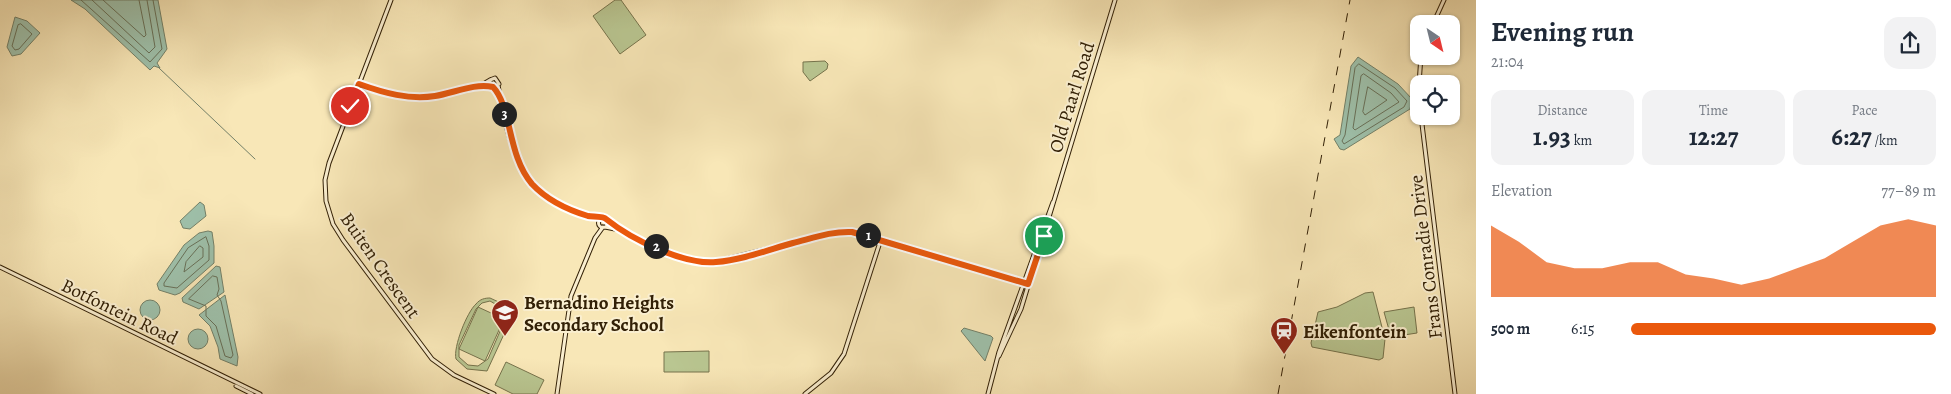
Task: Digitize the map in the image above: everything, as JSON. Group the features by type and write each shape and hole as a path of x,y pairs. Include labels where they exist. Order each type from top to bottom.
{"street":[{"name":"Buiten Crescent","path":"391,0 326,172 324,190 330,218 343,240 432,359 448,372 494,394"},
{"name":"Old Paarl Road","path":"988,394 999,356 1017,319 1026,283 1115,0"},
{"path":"1437,15 1444,0"},
{"path":"359,84 391,94 411,97 437,95 477,86 497,79 514,153 528,179 549,198 587,215 600,219 605,218 620,230 677,256 701,262 731,260 835,232 856,232 1026,283"},
{"path":"490,80 492,87 501,100"},
{"path":"477,86 492,87 498,85"},
{"name":"Frans Conradie Drive","path":"1423,125 1455,394"},
{"path":"587,215 604,227 620,230"},
{"path":"596,238 600,219"},
{"path":"557,394 569,302 596,238 608,222"},
{"path":"805,394 831,374 844,354 881,239"},
{"name":"Botfontein Road","path":"0,268 252,394"},
{"name":"Botfontein Road","path":"227,380 260,394"}],"shaded area":[{"path":"615,0 621,0 646,35 620,54 593,16"},
{"path":"825,61 828,64 827,69 810,81 803,72 803,62"},
{"path":"1373,292 1385,339 1383,358 1379,360 1312,347 1311,343 1318,312 1337,307 1365,293"},
{"path":"490,298 503,304 511,319 487,371 467,369 456,359 459,338 472,308 479,301","holes":["490,301 502,308 504,322 488,359 478,366 468,365 459,357 459,345 476,309 482,303"]},
{"path":"478,307 504,319 485,361 459,349"},
{"path":"1414,307 1417,333 1391,337 1384,312"},
{"path":"709,351 709,372 664,372 664,352"},
{"path":"506,362 544,380 537,394 513,394 495,385"}],"water":[{"path":"71,0 158,0 167,49 157,63 160,68 154,66 150,70 85,9"},
{"path":"15,17 27,21 40,33 21,54 12,56 7,47"},
{"path":"1358,57 1398,84 1410,97 1410,109 1344,150 1340,149 1334,139 1340,135 1351,66"},
{"path":"200,202 204,205 206,216 190,229 183,228 180,221"},
{"path":"212,232 214,263 180,293 175,295 159,290 157,284 184,245 199,233"},
{"path":"216,266 220,267 224,292 199,309 183,302 182,298"},
{"path":"225,295 238,357 237,366 220,359 218,347 210,326 199,315"},
{"path":"150,300 157,303 160,310 157,317 150,320 143,317 140,310 143,303"},
{"path":"964,328 993,338 985,361 961,331"},
{"path":"198,329 205,332 208,339 205,346 198,349 191,346 188,339 191,332"}],"waterway":[{"path":"159,68 255,159"}],"railway":[{"path":"1278,394 1350,0"}],"place":[{"name":"Bernadino Heights Secondary School","path":"505,337"},
{"name":"Eikenfontein","path":"1284,355"}],"route":[{"path":"350,106 359,84 391,94 411,97 437,95 477,86 493,87 501,100 512,146 519,165 536,188 555,201 587,215 600,219 605,218 620,230 677,256 701,262 725,261 835,232 852,232 862,233 1028,284 1044,236"}]}
